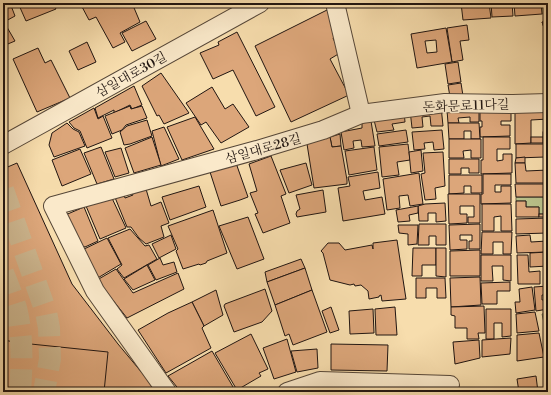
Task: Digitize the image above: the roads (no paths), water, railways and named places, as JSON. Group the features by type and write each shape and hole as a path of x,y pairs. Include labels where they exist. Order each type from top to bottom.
{"street":[{"name":"삼일대로30길","path":"3,145 260,3"},
{"path":"335,3 361,114"},
{"name":"돈화문로11다길","path":"361,114 445,103 548,103"},
{"name":"삼일대로28길","path":"167,392 95,291 54,206 315,133 361,114"},
{"path":"287,392 320,381 450,385"}],"tunnel":[{"path":"3,190 46,312 49,328 50,359 44,392"},
{"path":"3,273 16,308 20,329 20,392"}]}
